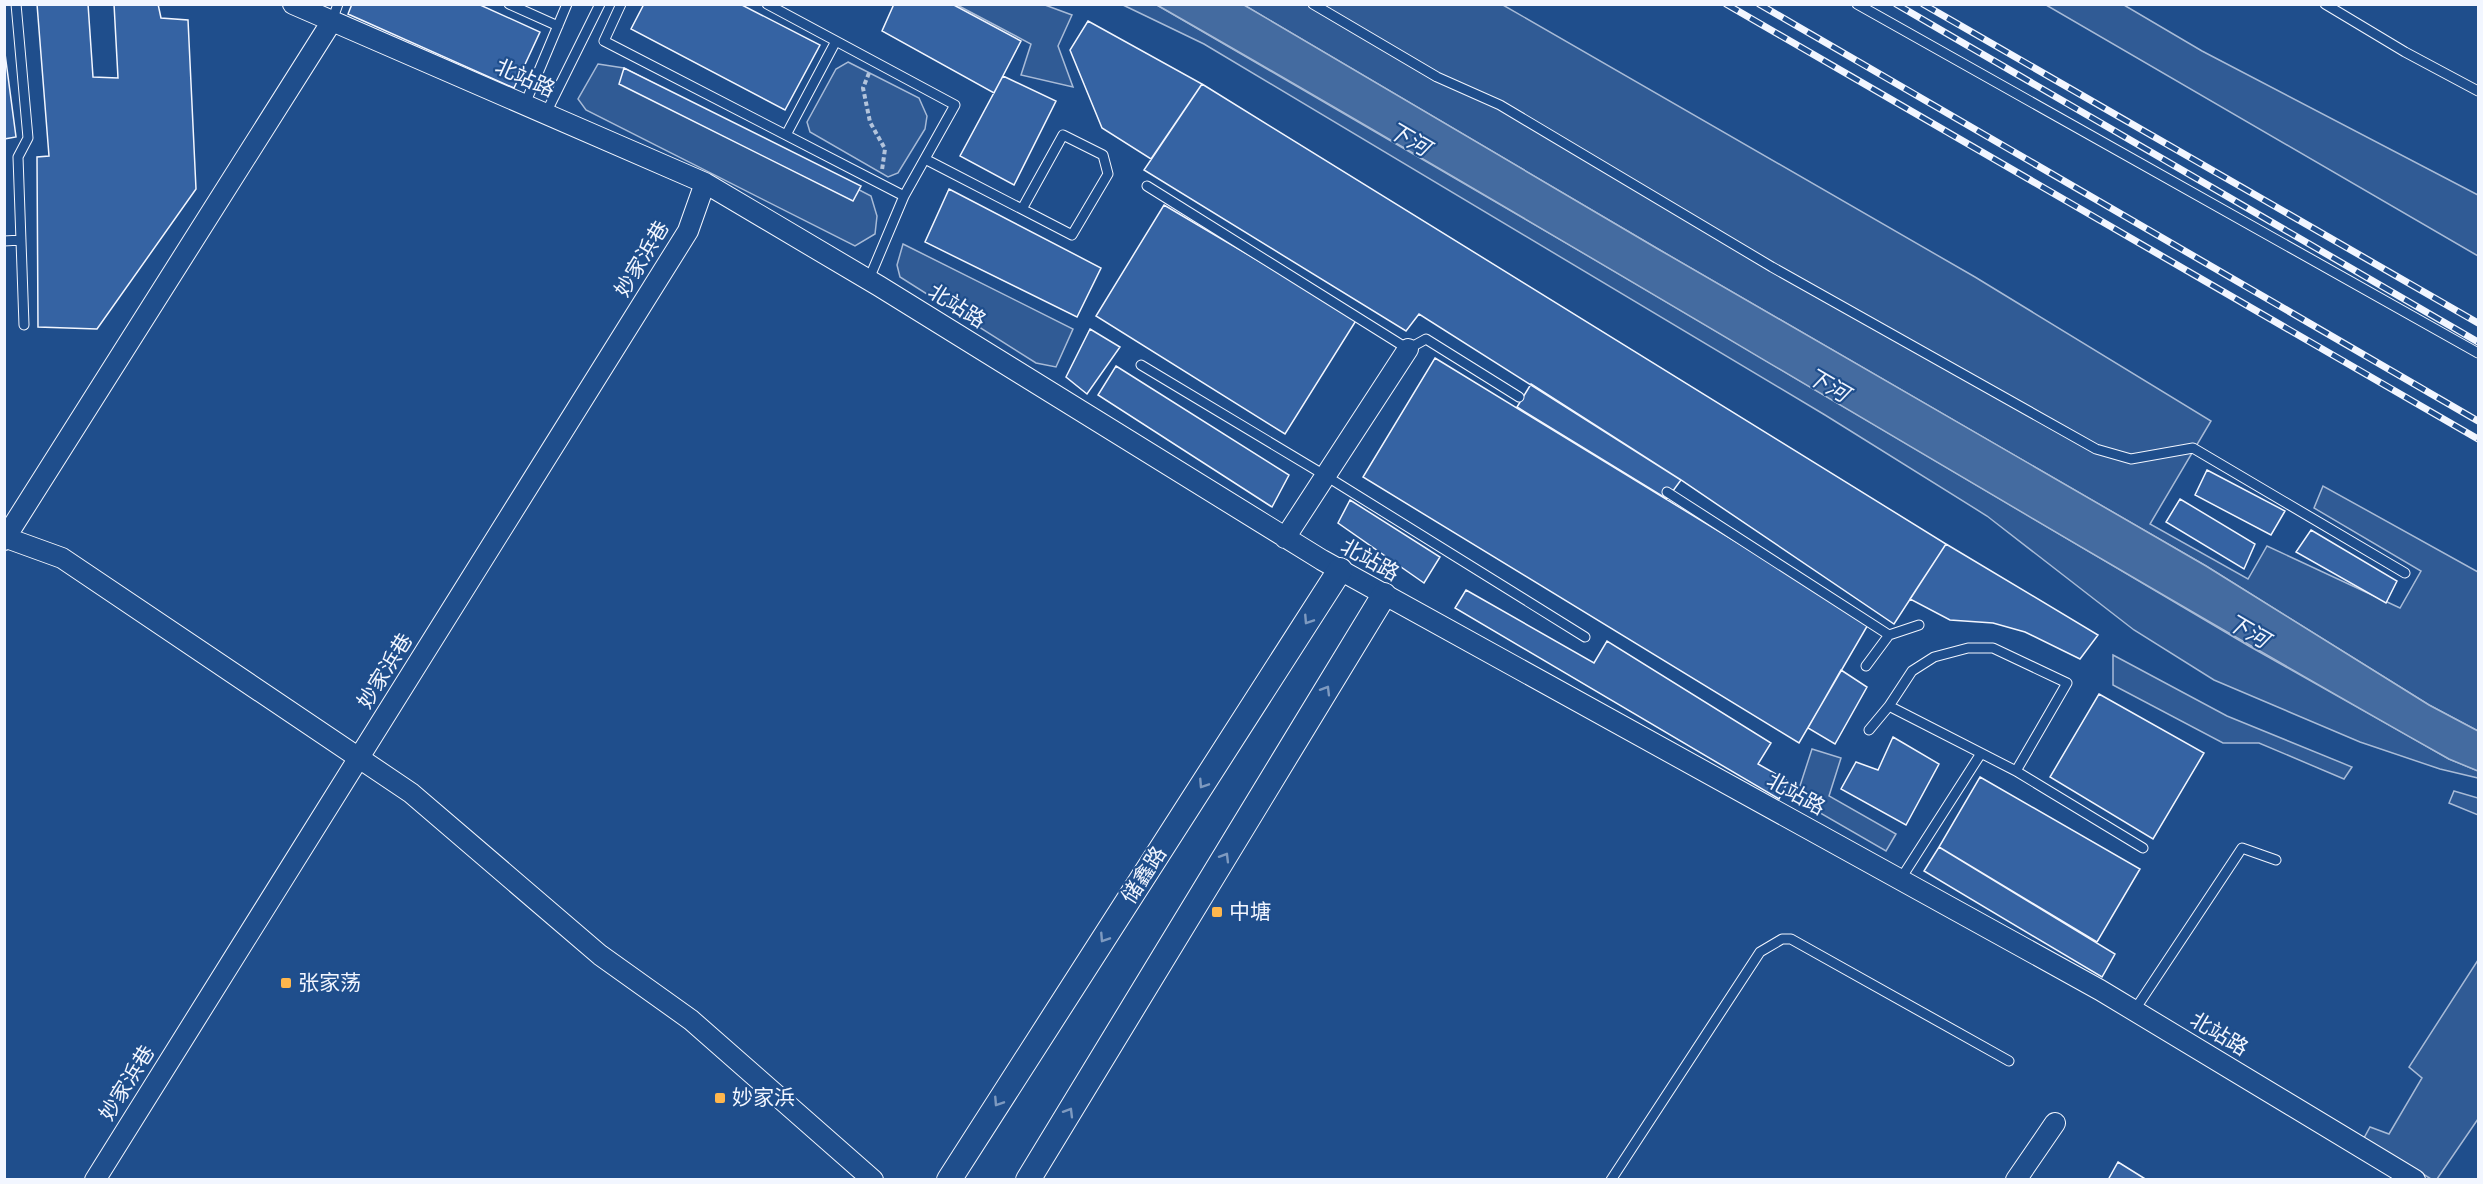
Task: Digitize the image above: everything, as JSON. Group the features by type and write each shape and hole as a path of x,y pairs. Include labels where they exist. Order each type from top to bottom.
{"street":[{"name":"北站路","path":"293,4 335,13 525,104 705,183 869,279 1285,538 2134,1011 2415,1179"},
{"path":"335,13 5,538 62,558 411,794 600,955 691,1020 873,1179"},
{"name":"妙家浜巷","path":"95,1179 688,231 705,183"},
{"path":"1285,538 1408,349"},
{"name":"储鑫路","path":"949,1179 1340,570"},
{"path":"1028,1179 1384,595"},
{"path":"2016,1179 2055,1123"}],"lane":[{"path":"16,4 28,138 18,157 24,325"},
{"path":"509,4 558,26"},
{"path":"525,104 567,4"},
{"path":"546,113 600,4"},
{"path":"621,4 604,41 904,196"},
{"path":"767,4 955,105 904,196 869,279"},
{"path":"1313,4 1437,77 1500,105 1772,267 2096,449 2131,459 2193,448 2405,573"},
{"path":"1857,4 2478,353"},
{"path":"2325,4 2405,52 2478,91"},
{"path":"786,135 836,41"},
{"path":"925,159 1072,235 1108,174 1103,155 1063,135 1022,209"},
{"path":"1147,186 1408,349 1426,339 1519,397"},
{"path":"4,242 21,240"},
{"path":"1141,365 1326,476 1585,637"},
{"path":"1667,492 1889,635"},
{"path":"1866,666 1889,635 1919,625"},
{"path":"1869,730 1889,706 1912,671 1934,657 1968,648 1994,648 2067,683 2016,771"},
{"path":"1889,706 1980,755 2016,771 2143,848"},
{"path":"1900,880 1980,755"},
{"path":"2134,1011 2242,848 2276,860"},
{"path":"1611,1179 1760,952 1782,939 1791,939 2010,1062"}],"path":[{"path":"873,61 863,88 870,122 885,149 880,184"}],"shaded area":[{"path":"957,5 1045,5 1072,15 1058,46 1073,87 1021,75 1031,44"},
{"path":"1123,5 1157,5 1604,265 2249,646 2449,759 2478,771 2478,778 2440,769 2360,742 2214,680 2134,630 1987,516 1825,415 1204,44"},
{"path":"1244,5 1503,5 1975,277 2211,421 2150,524 2248,579 2267,546 2400,608 2421,571 2314,508 2323,486 2478,572 2478,731 2429,705 2206,566 1658,249"},
{"path":"2046,5 2124,5 2202,51 2478,195 2478,256"},
{"path":"848,62 919,98 927,116 925,129 898,173 888,177 810,132 807,122 836,69"},
{"path":"598,64 624,68 871,196 877,216 875,234 855,246 586,110 578,99"},
{"path":"903,244 1073,329 1056,367 1036,363 900,277 897,265"},
{"path":"2113,655 2227,716 2352,767 2344,779 2259,743 2223,743 2113,685"},
{"path":"1812,749 1841,758 1829,796 1896,834 1886,851 1808,806 1797,795"},
{"path":"2454,791 2478,798 2478,815 2449,803"},
{"path":"2478,960 2478,1119 2437,1179 2431,1179 2364,1138 2370,1127 2389,1134 2422,1078 2409,1067"}],"water":[{"name":"下河","path":"1157,5 1244,5 1658,249 2206,566 2429,705 2478,731 2478,771 2449,759 2125,573 1481,193"}],"building":[{"path":"37,4 88,4 93,77 118,78 114,4 158,4 161,18 188,20 196,189 97,329 38,327 37,157 49,156"},
{"path":"352,4 478,4 540,32 514,88 348,14"},
{"path":"644,4 740,4 820,45 785,110 631,29"},
{"path":"894,4 952,4 1021,41 994,93 882,31"},
{"path":"1088,21 1202,84 1151,159 1102,128 1070,50"},
{"path":"4,46 16,137 4,139"},
{"path":"624,68 861,186 853,201 619,84"},
{"path":"1003,76 1056,101 1014,185 960,156"},
{"path":"1202,84 1946,544 1894,624 1681,480 1419,314 1406,331 1144,170"},
{"path":"949,189 1101,268 1077,317 925,242"},
{"path":"1164,205 1357,319 1285,434 1096,316"},
{"path":"1090,329 1120,347 1087,394 1066,377"},
{"path":"1435,358 1869,623 1799,743 1363,477"},
{"path":"1116,366 1289,475 1272,507 1098,395"},
{"path":"1531,384 1681,480 1667,499 1517,407"},
{"path":"2207,470 2285,511 2271,535 2195,495"},
{"path":"2180,499 2255,544 2244,569 2166,522"},
{"path":"1350,500 1440,557 1424,583 1338,523"},
{"path":"2311,530 2397,581 2386,603 2296,552"},
{"path":"1946,544 2098,635 2080,659 2025,632 1993,623 1950,620 1910,599"},
{"path":"1466,590 1594,663 1607,641 1771,743 1758,764 1788,781 1779,799 1455,608"},
{"path":"1841,670 1867,687 1835,744 1808,728"},
{"path":"2099,694 2204,753 2153,839 2050,777"},
{"path":"1893,737 1939,764 1906,825 1841,789 1856,762 1878,770"},
{"path":"1980,777 2140,869 2097,942 1939,847"},
{"path":"1939,847 2115,954 2102,977 1924,871"},
{"path":"2118,1162 2147,1180 2108,1180"}],"railway":[{"path":"1726,4 2478,439"},
{"path":"1759,4 2478,421"},
{"path":"1896,4 2478,342"},
{"path":"1923,4 2478,323"}],"place":[{"name":"中塘","path":"1217,912"},
{"name":"张家荡","path":"286,983"},
{"name":"妙家浜","path":"720,1098"}]}
